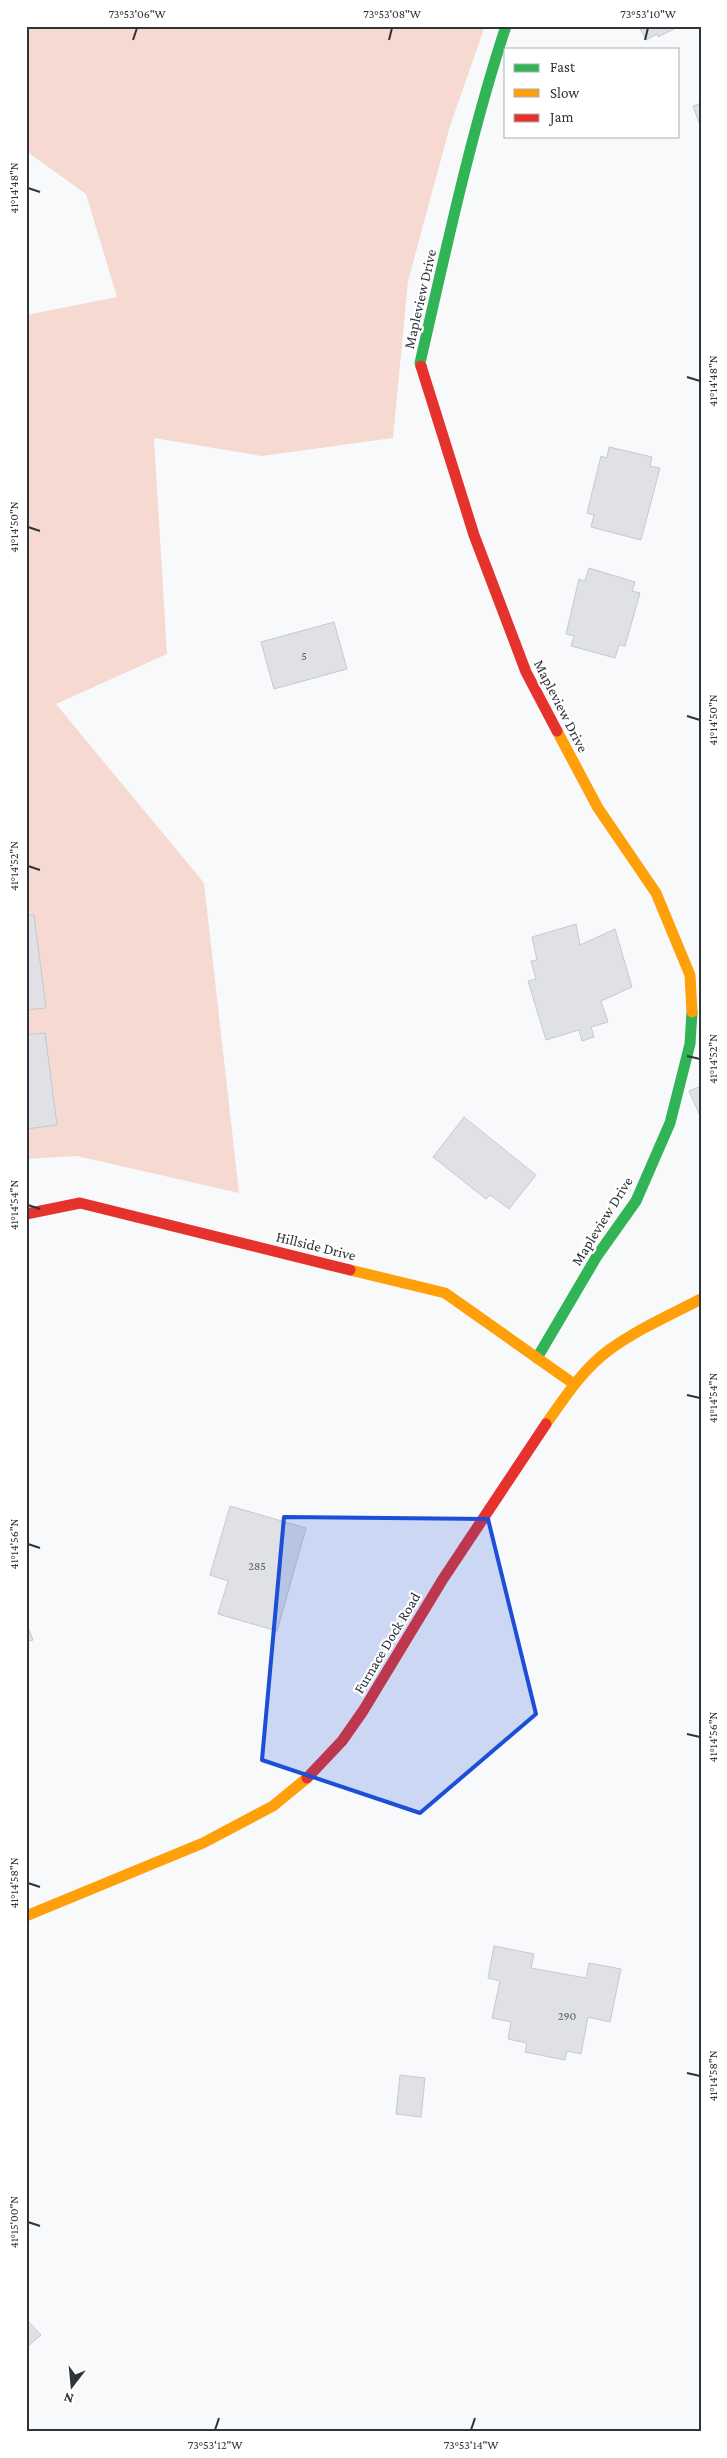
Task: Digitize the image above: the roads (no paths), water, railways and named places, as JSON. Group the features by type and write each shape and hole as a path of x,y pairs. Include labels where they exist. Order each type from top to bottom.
{"street":[{"name":"Mapleview Drive","path":"506,26 486,87 463,177 420,363 474,535 526,672 598,808 656,893 690,975 692,1006 690,1044 670,1123 636,1201 597,1256 537,1358"},
{"name":"Hillside Drive","path":"26,1214 80,1202 445,1293 574,1384"},
{"name":"Furnace Dock Road","path":"26,1916 203,1843 273,1806 305,1780 342,1741 363,1711 443,1579 513,1471 574,1384 608,1351 642,1329 701,1298"}]}
